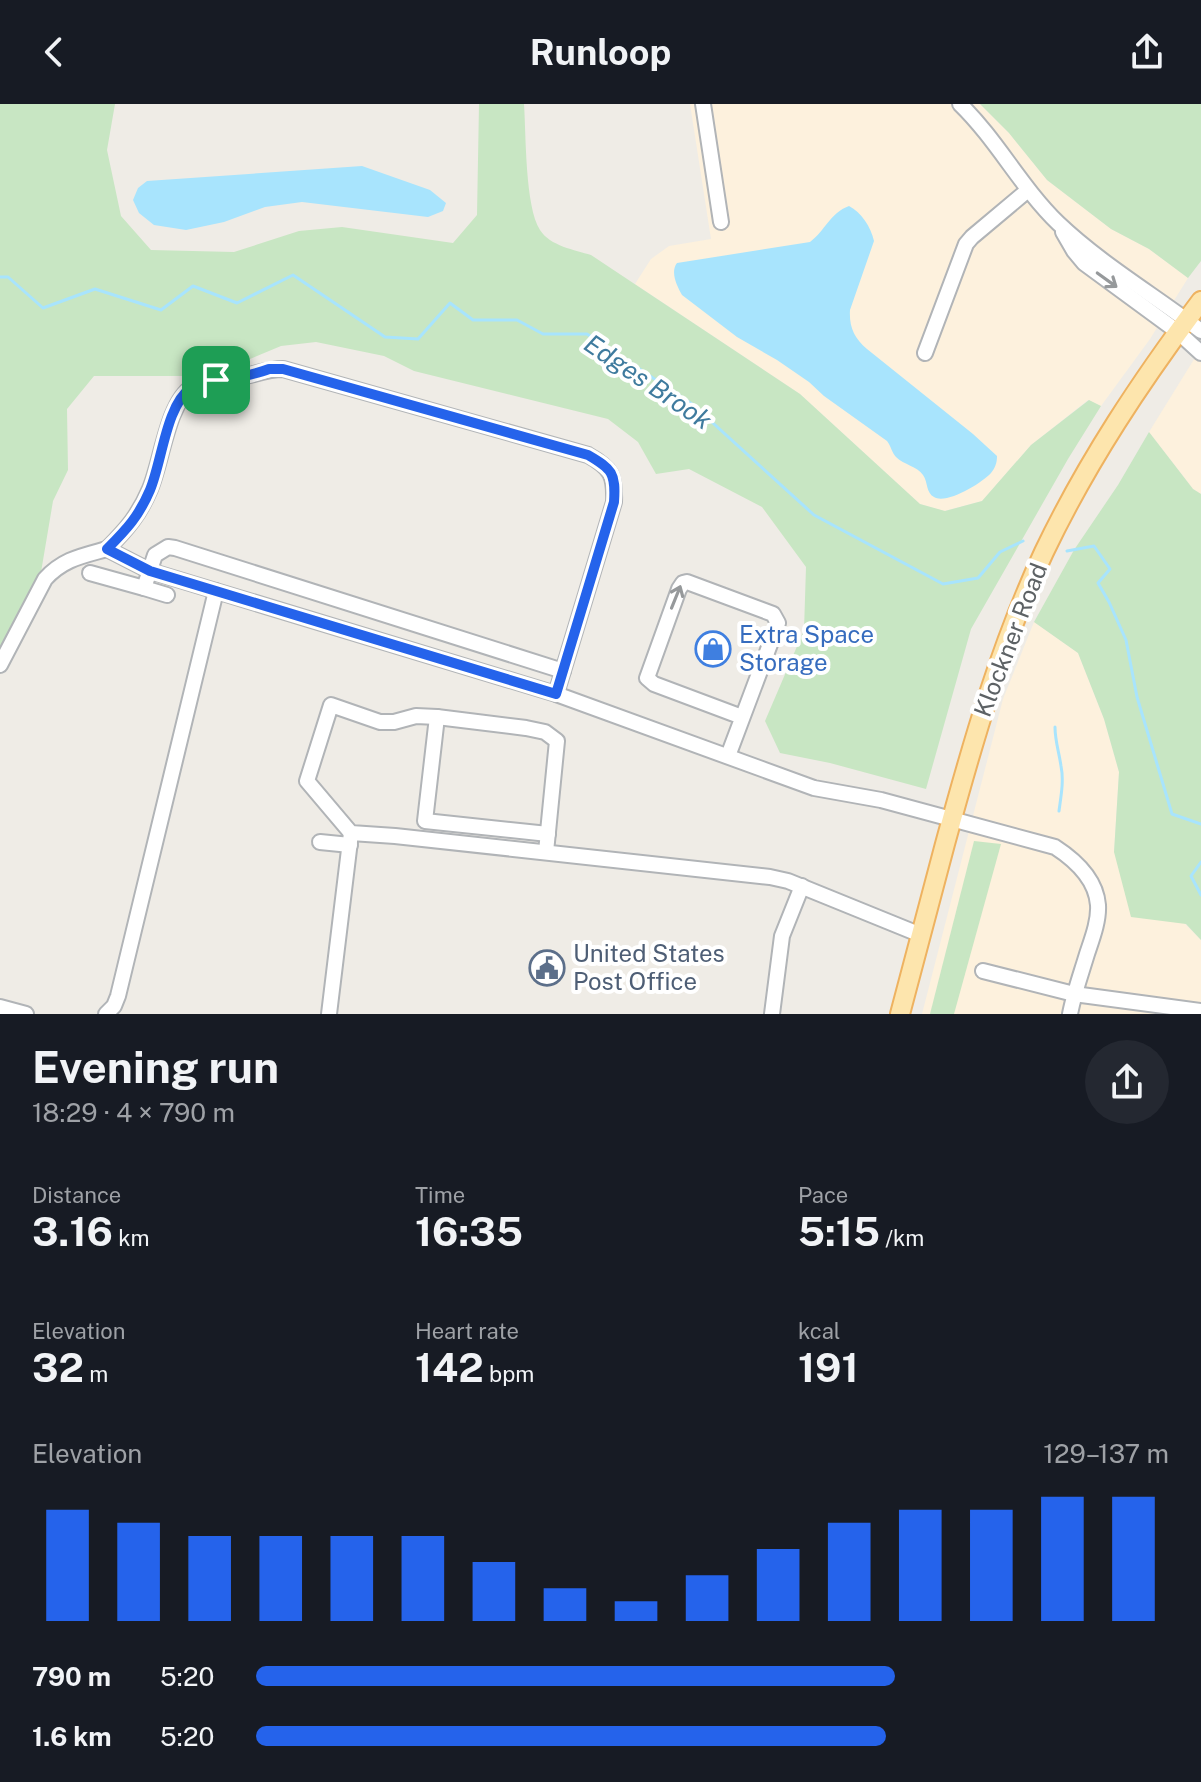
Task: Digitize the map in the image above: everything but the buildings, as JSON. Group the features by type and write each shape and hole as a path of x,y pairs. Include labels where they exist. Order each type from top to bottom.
{"main road":[{"name":"Klockner Road","path":"900,1014 951,820 989,692 1044,552 1121,413 1188,328 1201,301"}],"street":[{"path":"703,104 721,222"},
{"path":"960,104 1057,222 1084,263 1188,328 1201,353"},
{"path":"925,353 966,244 1028,190"},
{"path":"0,665 45,579 54,569 66,561 107,549 137,517 152,486 175,407 184,395 202,382 283,369 588,455 605,464 615,487 614,502 556,694"},
{"path":"144,588 155,555 168,547 175,548 563,671"},
{"path":"107,549 150,571 556,694 814,788 881,800 1055,847 1081,868 1098,904 1096,924 1070,1014"},
{"path":"90,573 167,595"},
{"path":"728,756 777,627 777,619 773,614 683,583 647,678 650,682 742,717"},
{"path":"106,1014 118,996 216,591"},
{"path":"329,1014 350,839 307,781 331,705 380,722 416,716 437,717 545,732 557,741 546,852"},
{"path":"437,717 425,821 548,834"},
{"path":"320,842 395,836 770,877 802,886 921,935"},
{"path":"772,1014 782,936 802,886"},
{"path":"983,971 1074,994 1201,1011"},
{"path":"0,1007 26,1014"}],"shaded area":[{"path":"690,104 980,104 1009,133 1047,180 1111,229 1149,249 1188,278 1150,339 1101,406 1088,400 1031,445 982,501 944,511 920,504 800,394 635,284 651,259 669,246 711,239"},
{"path":"1201,348 1201,494 1193,489 1149,432"},
{"path":"1034,622 1078,653 1104,719 1119,772 1114,852 1201,940 1201,1014 922,1014 1003,699"}],"green space":[{"path":"0,104 115,104 107,150 121,216 151,250 234,252 299,231 342,227 453,243 477,215 479,104 524,104 531,205 544,235 563,247 591,255 800,394 920,504 945,511 982,501 1031,445 1089,400 1101,406 971,629 926,789 780,753 765,721 804,630 806,567 762,507 689,469 656,474 638,442 608,419 414,371 384,356 316,342 281,346 209,376 94,376 67,409 68,470 53,501 37,596 0,658"},
{"path":"980,104 1201,104 1201,261 1188,278 1149,249 1111,229 1047,180 1009,133"},
{"path":"1149,432 1193,489 1201,494 1201,940 1186,924 1131,917 1114,852 1119,772 1104,719 1078,653 1034,622 1074,550"},
{"path":"974,841 1001,844 954,1014 930,1014"}],"water":[{"path":"362,166 430,190 446,203 443,211 428,217 302,202 265,207 224,222 186,230 154,225 139,213 133,200 138,188 147,181"},
{"path":"849,206 865,220 874,241 850,310 850,322 856,336 867,349 997,456 991,473 955,496 940,499 931,495 923,475 896,457 887,441 809,382 737,337 682,295 676,283 674,271 677,263 810,242 837,213"}],"waterway":[{"name":"Edges Brook","path":"0,277 8,277 43,308 95,289 161,310 193,286 237,303 293,275 385,337 418,339 450,303 473,320 517,320 543,334 587,334 692,404 814,515 943,584 978,578 1000,552 1023,541"},
{"name":"Edges Brook","path":"1067,551 1094,546 1110,569 1098,583 1126,640 1137,697 1172,814 1201,824"},
{"path":"1055,727 1062,777 1059,811"},
{"name":"Edges Brook","path":"1201,862 1191,876 1201,895"}],"place":[{"name":"Extra Space Storage","path":"713,649"},
{"name":"United States Post Office","path":"547,968"}],"route":[{"path":"283,369 588,455 605,464 615,487 614,502 556,694 150,571 107,549 137,517 152,486 175,407 192,387 216,380 283,369"}]}
